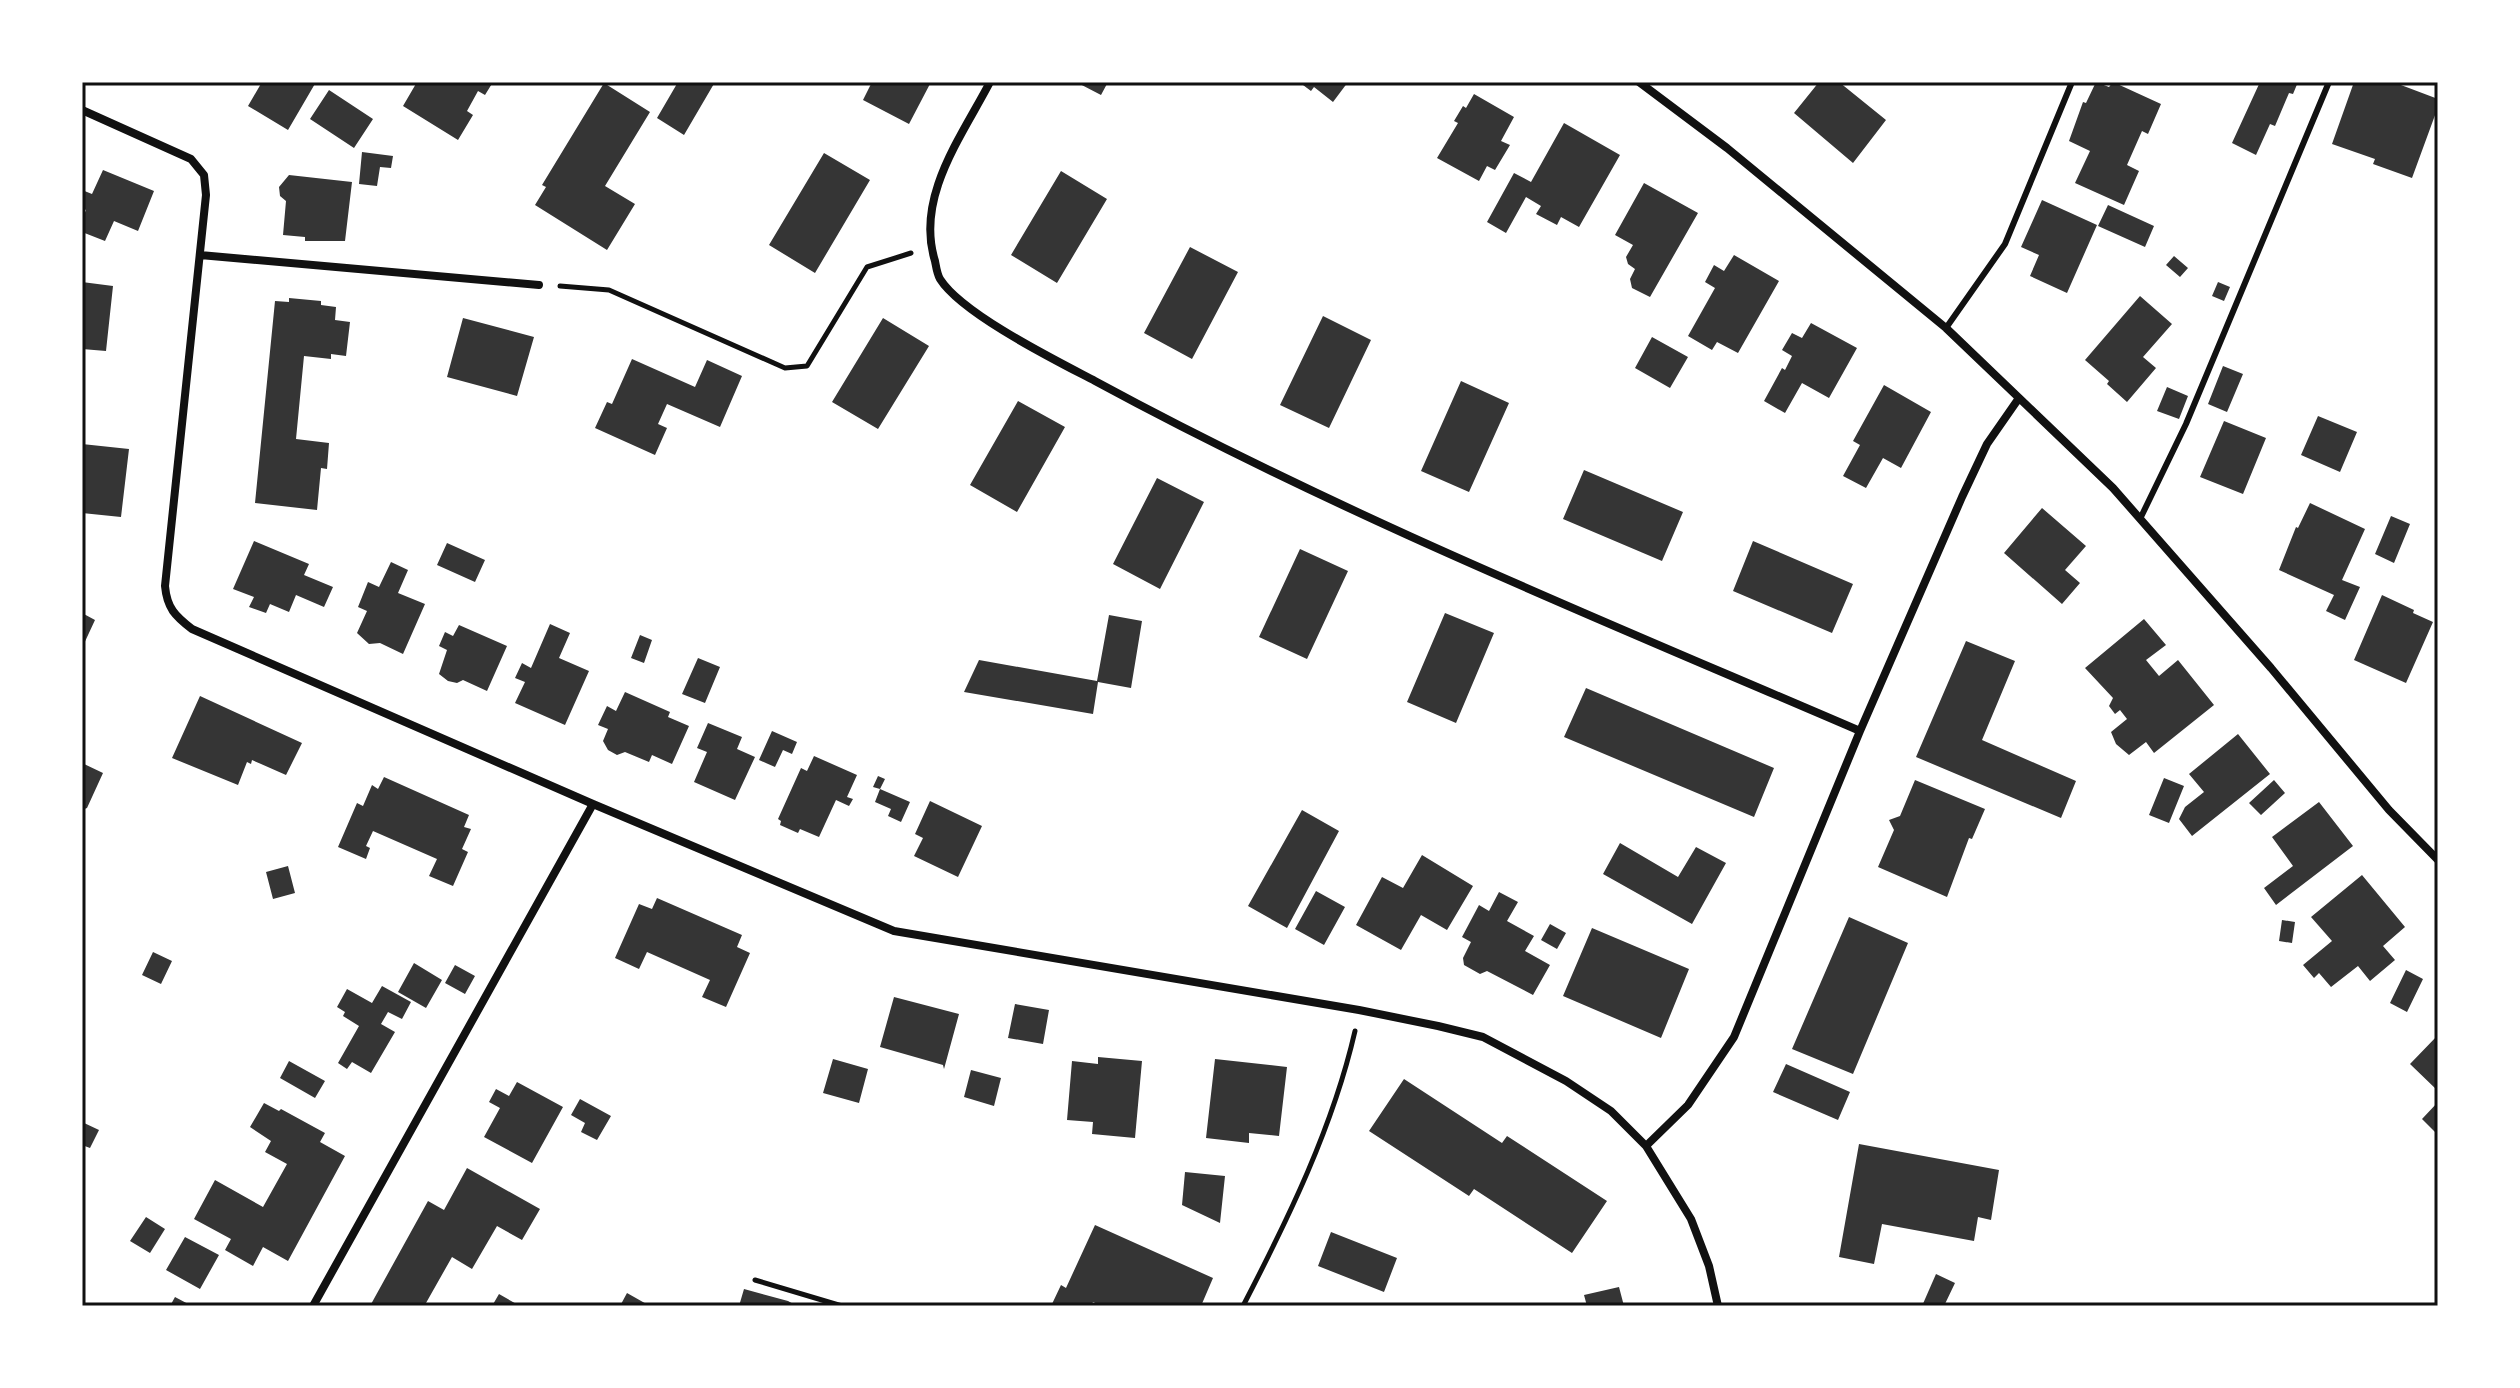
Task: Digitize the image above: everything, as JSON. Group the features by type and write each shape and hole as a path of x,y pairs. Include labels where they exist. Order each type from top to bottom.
{"street":[{"path":"990,82 940,177 932,205 930,246 940,279 972,311 1148,410 1282,479 1436,549 1860,731"},
{"path":"1639,82 1727,148 1946,328 2113,488 2271,668 2389,810 2438,860"},
{"path":"82,110 191,159 204,175 206,195 165,586 167,603 175,617 192,629 894,931 1359,1010 1483,1037 1566,1081 1611,1111 1646,1146 1691,1219 1709,1266 1718,1306"},
{"path":"200,255 539,285"},
{"path":"1646,1146 1688,1105 1734,1037 1860,731 1974,471 1987,444 2019,398"},
{"path":"313,1306 593,804"}],"lane":[{"path":"1946,328 2005,244 2072,82"},
{"path":"2140,519 2186,424 2329,82"}],"path":[{"path":"539,285 609,290 785,368 807,366 867,267 930,246"},
{"path":"1243,1306 1299,1190 1347,1065 1359,1010"},
{"path":"755,1280 842,1306"}],"building":[{"path":"262,82 316,82 288,130 248,106"},
{"path":"417,82 493,82 485,95 478,91 467,111 473,115 458,140 403,106"},
{"path":"678,82 715,82 684,135 657,118"},
{"path":"872,82 931,82 909,124 863,100"},
{"path":"1076,82 1108,82 1101,95"},
{"path":"1299,82 1348,82 1333,102 1314,87 1311,91"},
{"path":"1819,82 1839,82 1886,120 1853,163 1794,113"},
{"path":"2096,82 2109,87 2113,82 2161,104 2148,134 2142,131 2127,165 2139,171 2124,205 2075,183 2090,151 2069,141 2083,102 2086,103"},
{"path":"2260,82 2298,82 2293,94 2289,93 2275,126 2270,124 2256,155 2232,143"},
{"path":"2354,82 2393,82 2438,99 2438,107 2412,178 2373,164 2375,159 2332,144"},
{"path":"604,83 650,112 605,186 635,204 607,250 535,205 546,187 542,185"},
{"path":"329,90 373,119 354,148 310,119"},
{"path":"1474,94 1514,117 1501,141 1510,145 1495,170 1487,166 1479,181 1437,158 1458,123 1454,121"},
{"path":"1564,123 1620,155 1579,227 1561,217 1557,225 1536,214 1541,206 1526,197 1506,233 1487,222 1514,173 1531,182"},
{"path":"362,152 393,156 391,168 380,167 377,186 359,184"},
{"path":"824,153 870,180 815,273 769,245"},
{"path":"103,170 154,191 138,231 114,221 105,241 82,232 86,210 82,208 82,190 92,194"},
{"path":"1061,171 1107,199 1057,283 1011,255"},
{"path":"289,175 352,182 345,241 305,241 305,237 283,235 286,201 280,196 279,187"},
{"path":"1644,183 1698,213 1650,297 1632,288 1630,279 1635,269 1628,264 1626,257 1633,245 1615,235"},
{"path":"2042,200 2097,225 2067,293 2030,276 2039,255 2021,247"},
{"path":"2108,205 2154,226 2145,247 2098,226"},
{"path":"1190,247 1238,272 1192,359 1144,333"},
{"path":"1734,255 1779,281 1738,353 1717,342 1712,350 1688,336 1715,288 1705,282 1714,265 1724,271"},
{"path":"2174,256 2188,268 2180,277 2166,265"},
{"path":"82,282 113,286 106,351 82,349"},
{"path":"2218,282 2230,287 2224,301 2212,296"},
{"path":"2140,296 2172,324 2143,357 2156,368 2127,402 2085,360"},
{"path":"289,298 321,301 321,305 336,307 335,320 350,322 346,356 331,354 331,359 304,356 296,439 329,443 327,469 321,468 317,510 255,503 275,301 289,302"},
{"path":"1323,316 1371,340 1329,428 1280,405"},
{"path":"463,318 534,337 517,396 447,377"},
{"path":"883,318 929,346 878,429 832,402"},
{"path":"1811,323 1857,348 1829,398 1802,383 1785,413 1764,401 1792,356 1782,350 1792,333 1802,338"},
{"path":"1652,337 1688,357 1670,388 1635,368"},
{"path":"632,359 695,387 707,360 742,376 720,427 667,404 658,424 667,428 655,455 595,428 607,402 612,404"},
{"path":"2223,366 2243,374 2227,412 2208,404"},
{"path":"1461,381 1509,403 1469,492 1421,471"},
{"path":"1884,385 1931,412 1901,468 1883,458 1866,488 1843,476 1860,445 1853,441"},
{"path":"2167,387 2188,396 2179,419 2157,411"},
{"path":"1018,401 1065,427 1017,512 970,485"},
{"path":"2318,416 2357,432 2340,472 2301,455"},
{"path":"2224,421 2266,438 2243,494 2200,477"},
{"path":"82,444 129,449 121,517 82,513"},
{"path":"1584,470 1683,512 1662,561 1563,519"},
{"path":"1157,478 1204,502 1160,589 1113,564"},
{"path":"2310,503 2365,529 2342,580 2360,587 2345,620 2326,611 2334,595 2279,570 2296,527"},
{"path":"2042,508 2086,546 2065,570 2080,583 2062,604 2004,553"},
{"path":"2391,516 2410,524 2394,563 2375,554"},
{"path":"254,541 309,564 304,575 333,587 324,607 296,595 289,612 270,604 266,613 249,607 254,597 233,589"},
{"path":"1753,541 1853,584 1832,633 1733,591"},
{"path":"447,543 485,560 475,582 437,565"},
{"path":"1300,549 1348,571 1307,659 1259,637"},
{"path":"391,562 408,570 398,593 425,604 403,654 380,643 369,644 357,633 367,611 358,607 368,582 379,587"},
{"path":"2382,595 2433,622 2406,683 2354,660"},
{"path":"82,613 95,620 82,648"},
{"path":"1445,613 1494,633 1456,723 1407,702"},
{"path":"1109,615 1142,621 1131,688 1098,682 1093,714 964,692 979,660 1097,681"},
{"path":"2144,619 2166,645 2146,660 2159,676 2178,660 2214,705 2154,753 2146,742 2129,755 2116,744 2111,732 2127,719 2120,710 2115,714 2109,706 2113,698 2085,668"},
{"path":"550,624 570,633 559,658 589,671 565,725 515,703 525,682 515,678 522,663 531,668"},
{"path":"459,625 507,646 487,691 463,680 457,683 448,681 439,674 447,650 439,646 445,632 453,636"},
{"path":"640,635 652,640 644,663 631,658"},
{"path":"1966,641 2015,661 1982,740 2076,781 2061,818 1916,757"},
{"path":"698,658 720,667 705,703 682,694"},
{"path":"1586,688 1774,768 1754,817 1564,737"},
{"path":"625,692 670,712 668,717 689,726 672,764 652,755 649,762 625,752 617,755 608,750 603,741 608,729 598,725 607,706 616,711"},
{"path":"200,696 302,743 286,775 252,760 251,764 247,762 238,785 172,758"},
{"path":"708,723 742,737 737,749 755,757 735,800 694,782 707,752 697,748"},
{"path":"772,731 797,742 792,754 783,750 775,767 759,760"},
{"path":"2238,734 2270,774 2192,836 2179,819 2185,807 2204,792 2189,774"},
{"path":"814,756 857,775 847,797 853,799 849,806 836,800 819,837 800,829 798,833 780,825 778,819 801,768 807,771"},
{"path":"82,763 103,773 87,808 82,810"},
{"path":"878,776 885,779 880,789 873,787"},
{"path":"384,777 469,815 464,827 471,829 462,849 468,852 453,886 429,876 437,859 373,831 366,846 370,848 366,859 338,847 357,803 363,806 372,785 378,789"},
{"path":"2164,778 2184,786 2169,823 2149,815"},
{"path":"1915,780 1985,809 1972,839 1969,838 1947,897 1878,867 1894,830 1889,820 1900,816"},
{"path":"2274,780 2285,793 2261,815 2249,803"},
{"path":"880,789 910,802 901,822 888,816 891,809 875,802"},
{"path":"930,801 982,826 958,877 914,856 923,838 915,834"},
{"path":"2319,802 2353,846 2276,905 2264,888 2293,866 2272,837"},
{"path":"1302,810 1339,831 1287,928 1248,906"},
{"path":"1620,843 1678,877 1696,847 1726,863 1692,924 1603,874"},
{"path":"1422,855 1473,886 1447,930 1421,915 1401,950 1356,925 1382,877 1403,888"},
{"path":"288,866 295,893 273,899 266,872"},
{"path":"2362,875 2405,927 2383,946 2395,960 2370,981 2358,966 2331,987 2319,973 2314,978 2303,965 2332,941 2311,917"},
{"path":"1316,891 1345,907 1324,945 1295,929"},
{"path":"1499,892 1518,902 1507,921 1534,936 1525,951 1550,965 1533,995 1487,971 1480,974 1464,965 1463,958 1471,942 1462,937 1479,905 1489,911"},
{"path":"657,898 742,935 737,947 750,953 726,1007 702,997 710,980 647,952 639,969 615,958 639,904 652,909"},
{"path":"1849,917 1908,943 1853,1074 1792,1049"},
{"path":"2282,920 2295,922 2292,943 2279,941"},
{"path":"1550,924 1566,933 1557,949 1541,940"},
{"path":"1592,928 1689,969 1661,1038 1563,996"},
{"path":"153,952 172,961 161,984 142,975"},
{"path":"414,963 442,980 426,1008 398,992"},
{"path":"455,965 475,976 465,994 445,983"},
{"path":"2406,970 2423,979 2407,1012 2390,1003"},
{"path":"382,986 411,1002 402,1019 388,1012 381,1024 395,1032 371,1073 352,1062 347,1069 338,1063 359,1026 343,1016 345,1012 337,1007 347,989 372,1003"},
{"path":"894,997 959,1014 944,1069 943,1065 880,1047"},
{"path":"1015,1004 1049,1010 1043,1044 1008,1038"},
{"path":"2438,1035 2438,1091 2410,1064"},
{"path":"1098,1057 1142,1061 1135,1138 1092,1134 1093,1122 1067,1120 1072,1061 1098,1064"},
{"path":"833,1059 868,1069 859,1103 823,1093"},
{"path":"1215,1059 1287,1067 1279,1136 1249,1133 1249,1143 1206,1138"},
{"path":"289,1061 325,1081 315,1098 280,1078"},
{"path":"1786,1064 1850,1092 1838,1120 1773,1092"},
{"path":"971,1070 1001,1078 994,1106 964,1097"},
{"path":"1404,1079 1502,1143 1507,1136 1607,1201 1572,1253 1474,1189 1469,1196 1369,1131"},
{"path":"517,1082 563,1107 532,1163 484,1137 500,1108 489,1102 496,1089 509,1096"},
{"path":"580,1099 611,1116 597,1140 581,1132 585,1123 571,1115"},
{"path":"2438,1102 2438,1135 2422,1119"},
{"path":"264,1103 325,1133 320,1142 345,1156 288,1261 263,1247 253,1266 225,1250 231,1239 194,1219 215,1180 263,1207 287,1164 265,1152 271,1141 250,1127"},
{"path":"82,1122 99,1130 90,1148 82,1145"},
{"path":"1859,1144 1999,1170 1991,1220 1978,1217 1974,1241 1882,1224 1874,1264 1839,1257"},
{"path":"467,1168 540,1209 522,1240 497,1226 472,1269 452,1257 426,1303 432,1306 370,1306 428,1201 444,1210"},
{"path":"1185,1172 1225,1176 1220,1223 1182,1205"},
{"path":"146,1217 165,1229 150,1253 130,1241"},
{"path":"1095,1225 1213,1278 1201,1306 1102,1306 1093,1302 1091,1306 1052,1304 1061,1285 1066,1288"},
{"path":"1331,1232 1397,1258 1384,1292 1318,1266"},
{"path":"185,1237 219,1255 200,1289 166,1270"},
{"path":"1936,1274 1955,1283 1944,1306 1922,1306"},
{"path":"1619,1287 1624,1306 1587,1306 1584,1295"},
{"path":"744,1289 788,1301 797,1306 739,1306"},
{"path":"627,1293 650,1306 620,1306"},
{"path":"499,1294 520,1306 492,1306"},
{"path":"175,1297 192,1306 170,1306"}]}
